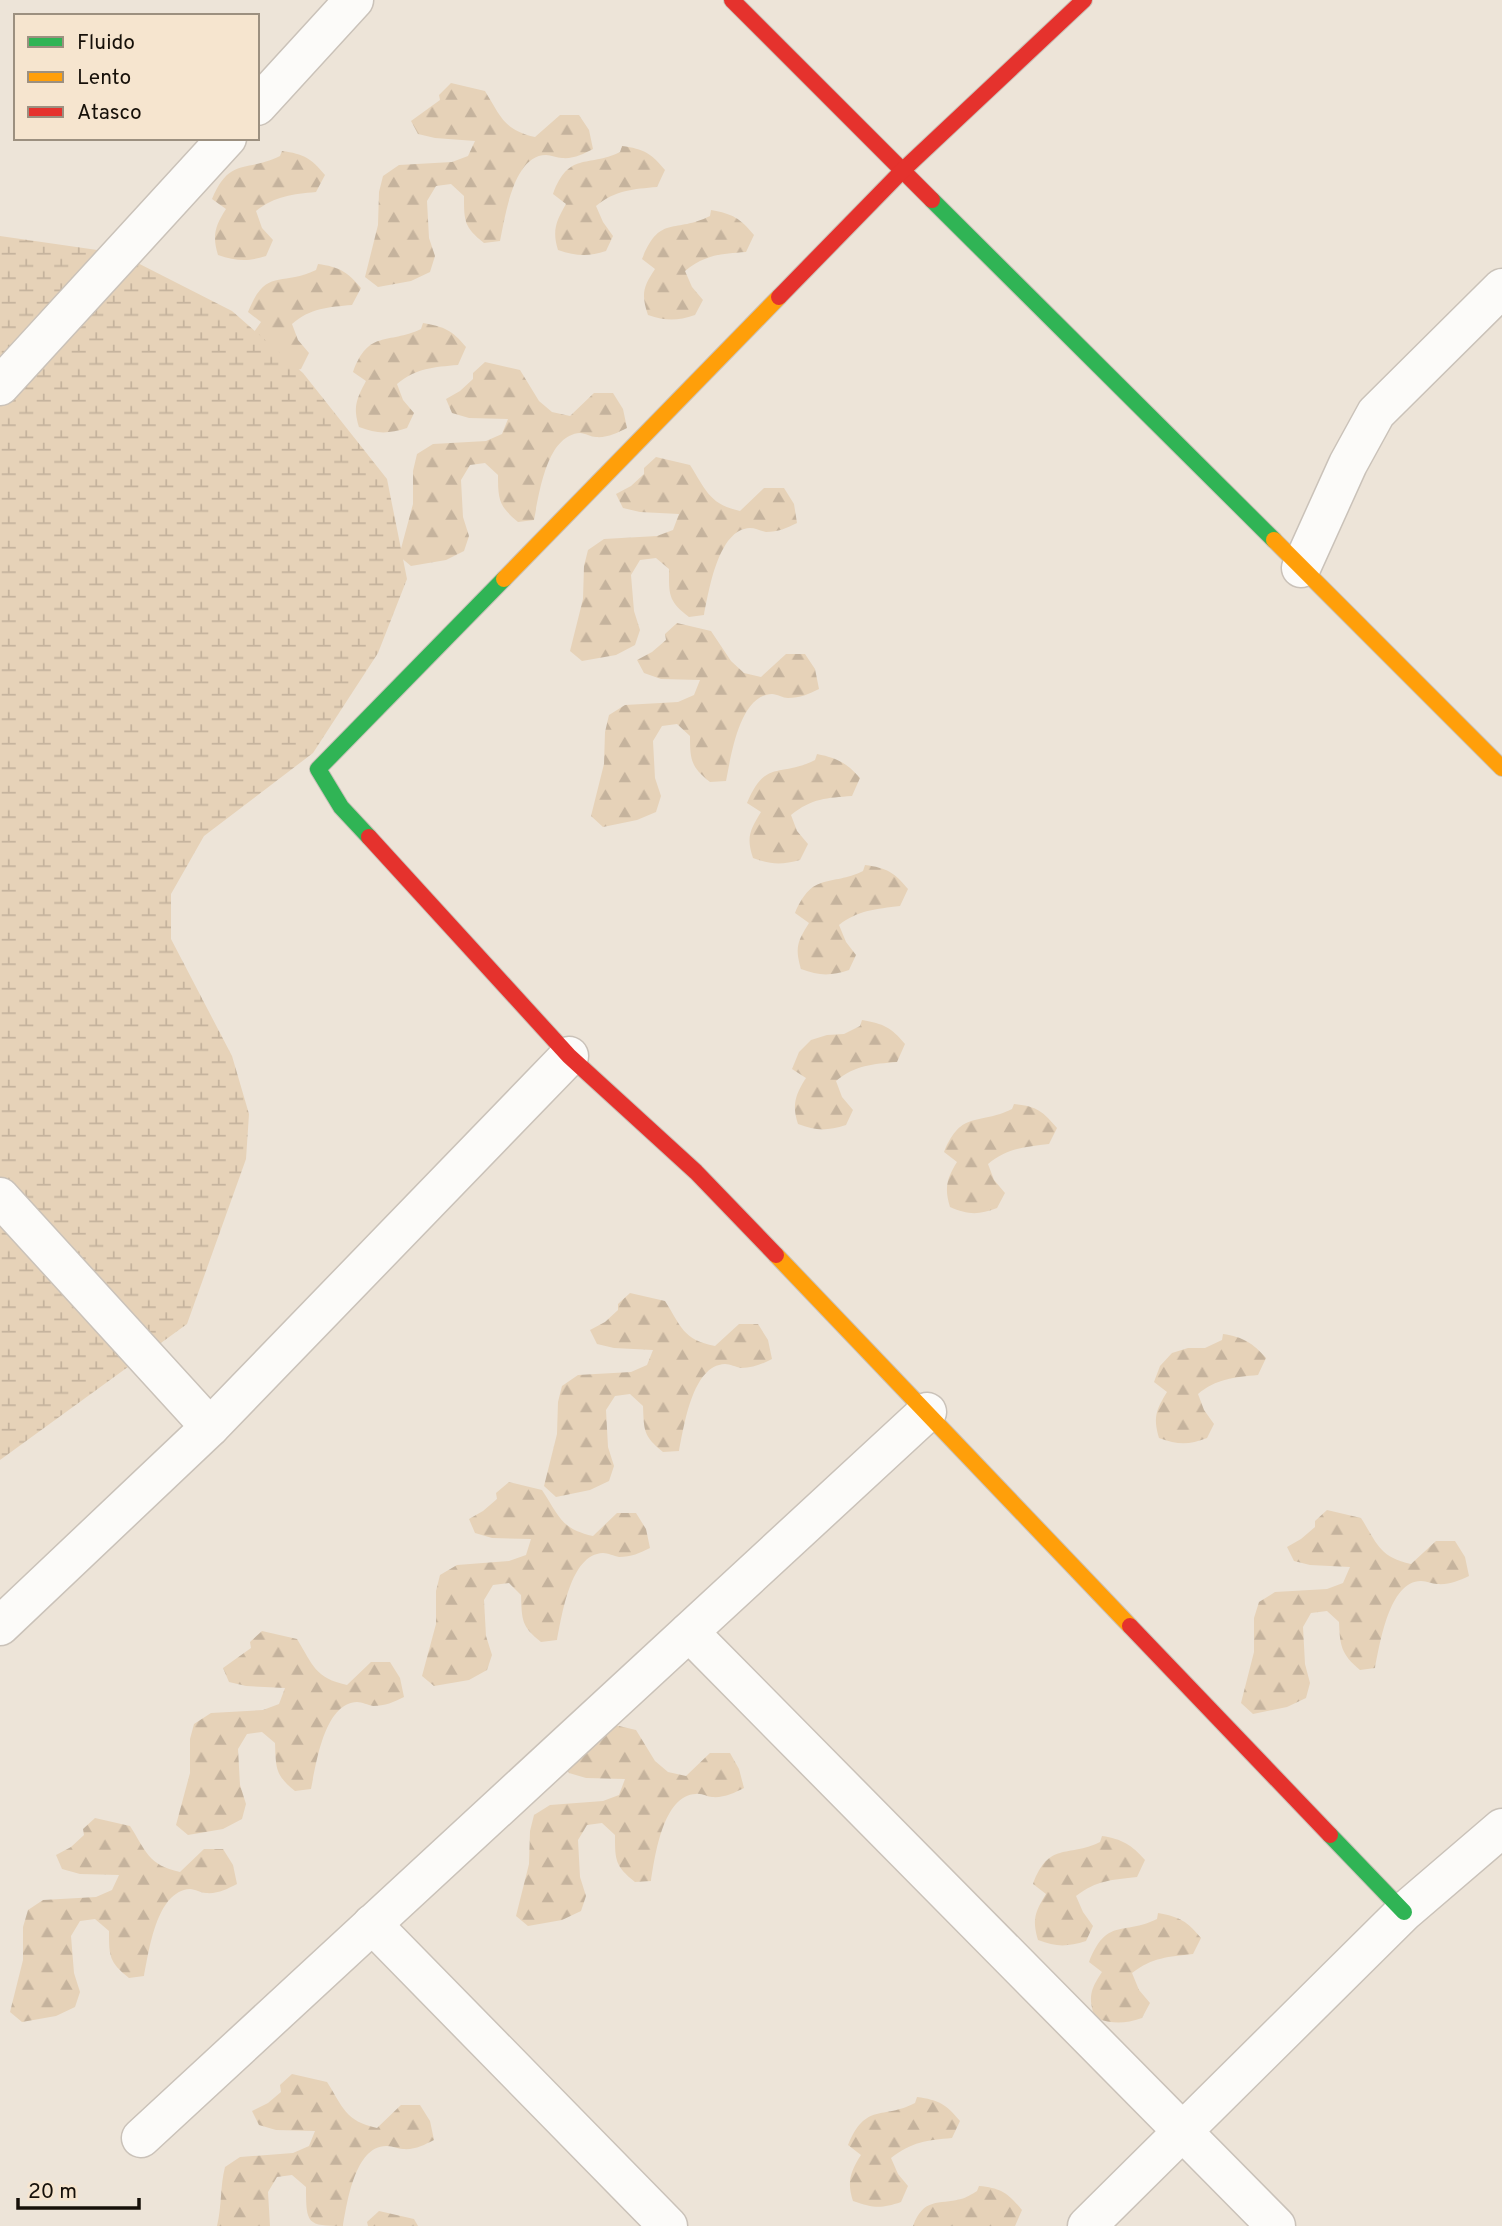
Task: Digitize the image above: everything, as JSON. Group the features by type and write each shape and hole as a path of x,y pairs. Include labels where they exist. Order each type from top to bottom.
{"street":[{"path":"259,104 355,0"},
{"path":"732,0 1502,768"},
{"path":"1084,0 903,170 318,769 341,807 569,1056 696,1172 1404,1912"},
{"path":"0,386 226,140"},
{"path":"1301,568 1348,464 1376,413 1502,288"},
{"path":"0,1626 210,1427 569,1056"},
{"path":"0,1197 210,1427"},
{"path":"141,2138 927,1412"},
{"path":"689,1632 1276,2226"},
{"path":"1087,2226 1404,1912 1502,1828"},
{"path":"372,1924 668,2226"}],"green space":[{"path":"451,83 485,91 504,121 516,131 535,137 560,115 579,115 589,130 593,149 570,158 546,155 535,158 526,165 512,189 500,241 484,243 477,237 467,223 464,196 451,184 436,186 427,201 429,238 435,256 430,272 411,281 378,287 365,277 378,225 379,192 383,176 399,165 452,162 468,156 475,141 418,134 411,121 440,100 439,95"},
{"path":"622,146 646,153 665,170 657,187 618,193 596,206 613,236 606,251 582,255 558,250 556,226 566,204 553,194 559,181 573,166 608,157 620,152"},
{"path":"282,151 306,158 325,175 316,192 284,197 256,211 262,228 273,240 266,256 242,260 218,255 216,231 226,209 212,199 219,186 232,171 268,161 280,156"},
{"path":"711,210 735,218 754,235 746,252 707,258 685,271 692,287 703,300 695,315 672,320 648,315 644,291 655,269 642,259 649,245 662,230 710,216"},
{"path":"0,236 118,253 232,311 303,373 387,479 407,579 378,653 313,753 204,836 171,894 171,939 232,1056 249,1114 246,1159 187,1324 0,1460"},
{"path":"318,264 342,271 361,288 352,305 313,311 292,324 298,340 309,353 301,369 284,374 252,335 261,322 248,312 261,289 268,283 303,275 316,270"},
{"path":"423,323 448,330 466,347 458,365 418,371 397,384 403,400 414,413 407,428 383,432 359,427 356,404 366,381 353,372 359,358 366,349 380,340 409,334 421,329"},
{"path":"485,362 520,370 539,401 552,412 570,416 594,393 613,393 623,409 627,428 604,437 580,433 568,436 559,444 546,468 534,520 518,522 501,502 498,475 485,463 470,465 461,480 463,517 469,536 464,551 446,560 411,566 399,556 413,504 413,471 417,454 433,444 486,441 502,434 508,419 469,418 452,413 446,399 473,379 473,373"},
{"path":"656,457 690,465 709,495 721,504 740,511 764,488 784,488 794,504 797,523 770,532 750,528 739,531 730,539 717,563 704,615 689,617 673,602 669,569 656,558 640,560 631,575 634,611 640,630 635,645 616,655 582,661 570,651 583,599 584,566 588,550 604,539 657,536 673,530 679,514 640,512 623,508 616,494 631,486 644,474 644,468"},
{"path":"677,623 711,631 731,661 744,673 761,677 786,654 805,654 815,669 819,689 792,698 772,694 761,697 752,705 738,729 726,781 710,782 699,772 691,757 690,736 677,724 662,726 653,741 655,778 661,796 656,812 637,820 603,827 591,816 604,764 605,732 609,715 625,705 678,702 694,695 700,680 661,679 644,673 637,660 666,640 665,634"},
{"path":"817,754 841,762 860,778 852,796 813,802 791,815 797,831 808,844 800,860 776,863 753,858 750,834 761,812 747,803 754,789 768,774 803,765 815,760"},
{"path":"865,865 889,872 908,889 900,906 860,913 839,925 846,942 856,955 849,970 825,974 801,969 798,945 809,923 795,913 802,900 816,885 851,876 863,871"},
{"path":"862,1020 886,1027 905,1044 897,1062 857,1068 836,1081 842,1097 853,1110 846,1125 822,1129 798,1124 796,1100 806,1078 792,1069 799,1052 811,1040 844,1034 860,1026"},
{"path":"1014,1104 1034,1108 1052,1122 1057,1128 1049,1144 1009,1151 988,1164 994,1180 1005,1193 997,1208 974,1213 950,1207 948,1183 957,1162 944,1152 951,1139 964,1124 1000,1114 1012,1109"},
{"path":"630,1293 665,1301 689,1336 715,1346 739,1324 758,1324 768,1340 772,1359 745,1368 725,1364 714,1367 705,1375 697,1386 687,1413 679,1451 663,1452 648,1437 644,1427 643,1406 630,1394 615,1396 606,1410 608,1447 614,1466 609,1481 590,1490 556,1497 544,1486 557,1434 558,1402 562,1386 578,1375 631,1372 647,1365 653,1350 614,1348 597,1344 590,1330 605,1322 618,1310 618,1304"},
{"path":"1223,1334 1247,1342 1266,1358 1258,1375 1226,1380 1198,1394 1204,1410 1214,1424 1207,1438 1183,1443 1159,1438 1157,1414 1167,1392 1154,1382 1160,1366 1172,1353 1188,1348 1205,1348 1222,1340"},
{"path":"509,1482 542,1490 567,1525 593,1536 617,1513 636,1513 646,1529 650,1548 623,1557 603,1553 592,1556 583,1564 575,1575 565,1602 557,1640 541,1642 534,1636 524,1622 521,1595 509,1583 493,1585 484,1600 486,1636 492,1655 487,1670 469,1680 434,1686 422,1676 436,1624 436,1591 440,1575 457,1565 509,1561 526,1555 531,1539 492,1538 475,1533 469,1519 497,1499 496,1493"},
{"path":"1327,1510 1361,1518 1385,1553 1411,1564 1436,1541 1455,1541 1465,1557 1469,1576 1446,1584 1421,1581 1410,1584 1401,1591 1383,1630 1375,1668 1360,1670 1349,1659 1341,1644 1339,1622 1327,1611 1311,1613 1303,1627 1305,1664 1310,1683 1306,1698 1287,1707 1253,1714 1241,1703 1254,1652 1254,1618 1259,1602 1275,1592 1327,1589 1343,1583 1350,1567 1310,1565 1294,1561 1287,1547 1315,1527 1315,1521"},
{"path":"262,1631 297,1639 321,1674 347,1685 371,1662 390,1662 400,1678 404,1697 377,1706 357,1702 346,1705 337,1713 329,1724 319,1751 311,1789 295,1791 288,1785 278,1770 275,1743 262,1732 247,1734 238,1749 240,1785 246,1804 242,1819 223,1829 188,1835 176,1825 190,1773 190,1739 194,1724 211,1713 263,1710 279,1704 285,1688 246,1686 229,1682 223,1668 251,1648 250,1642"},
{"path":"602,1722 636,1730 655,1761 668,1772 686,1776 710,1753 730,1753 739,1769 744,1788 721,1797 696,1794 685,1797 676,1804 668,1815 658,1843 651,1881 635,1882 620,1867 615,1851 615,1835 602,1823 587,1825 578,1840 580,1877 586,1896 581,1911 562,1920 528,1926 516,1916 529,1864 530,1831 534,1815 550,1805 603,1801 619,1795 625,1779 586,1778 569,1773 562,1759"},
{"path":"95,1818 130,1826 154,1861 180,1872 204,1849 223,1849 233,1865 237,1884 215,1893 190,1889 178,1892 169,1900 156,1924 144,1976 129,1978 114,1963 109,1947 109,1931 95,1919 80,1921 71,1936 74,1973 80,1992 75,2007 56,2016 22,2022 10,2012 23,1960 23,1927 28,1910 43,1900 96,1897 112,1890 119,1875 80,1874 62,1869 56,1855 71,1847 84,1835 83,1829"},
{"path":"1102,1836 1126,1843 1145,1860 1137,1877 1098,1884 1076,1896 1093,1926 1086,1941 1062,1945 1038,1940 1036,1916 1046,1894 1033,1884 1039,1871 1053,1856 1088,1847 1100,1842"},
{"path":"1158,1913 1183,1921 1201,1938 1193,1954 1154,1961 1132,1973 1139,1990 1150,2003 1142,2018 1118,2022 1095,2018 1091,1994 1102,1972 1089,1962 1096,1948 1109,1933 1145,1924 1157,1919"},
{"path":"292,2074 327,2082 351,2117 377,2128 401,2105 420,2105 430,2121 434,2140 412,2149 387,2146 376,2148 367,2155 354,2177 343,2226 322,2225 311,2220 308,2216 306,2187 292,2175 277,2177 268,2192 270,2226 217,2226 225,2167 240,2157 293,2153 309,2146 315,2131 276,2130 259,2125 252,2111 281,2092 280,2085"},
{"path":"917,2097 942,2104 960,2121 952,2138 920,2143 891,2158 898,2174 908,2186 901,2202 877,2207 853,2201 851,2177 861,2155 848,2145 855,2132 868,2117 903,2108 915,2103"},
{"path":"979,2186 999,2190 1017,2204 1022,2210 1015,2226 913,2226 927,2206 965,2198 977,2191"},
{"path":"379,2211 414,2219 418,2226 368,2226 367,2222"}],"traffic: fast":[{"path":"932,200 1274,540"},
{"path":"369,837 341,807 318,769 504,579"},
{"path":"1330,1835 1404,1912"}],"traffic: slow":[{"path":"504,579 779,297"},
{"path":"1274,540 1502,768"},
{"path":"776,1255 1130,1626"}],"traffic: jam":[{"path":"732,0 932,200"},
{"path":"779,297 903,170 1084,0"},
{"path":"369,837 569,1056 696,1172 776,1255"},
{"path":"1130,1626 1330,1835"}]}
